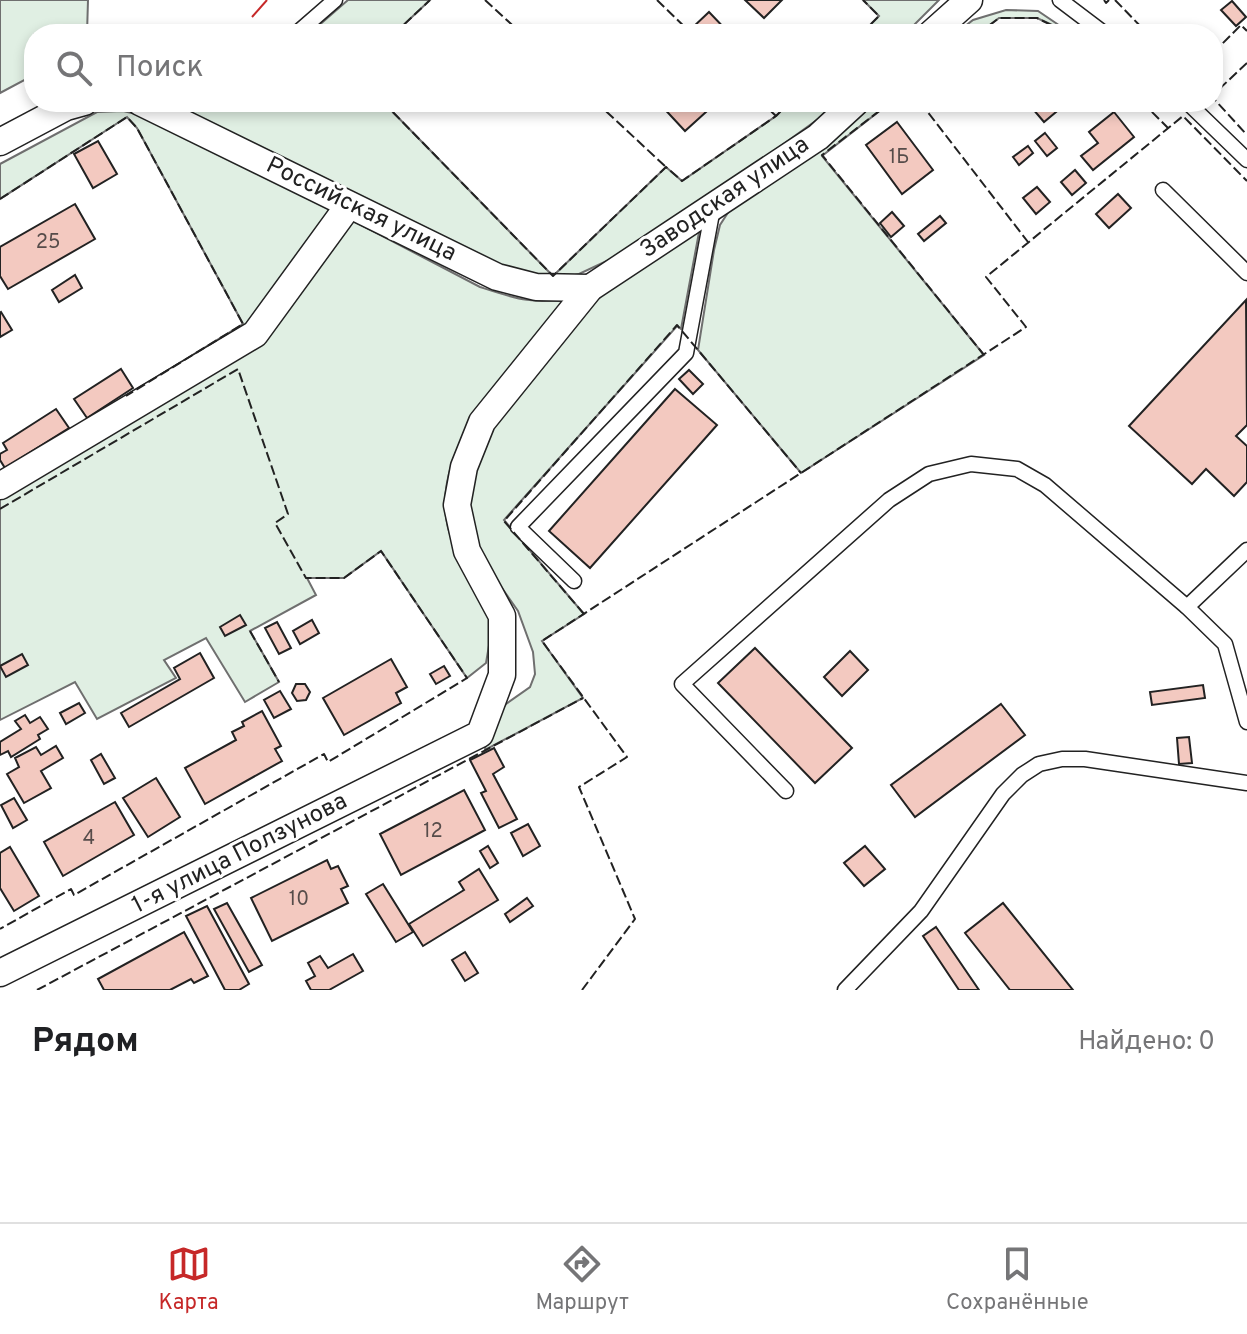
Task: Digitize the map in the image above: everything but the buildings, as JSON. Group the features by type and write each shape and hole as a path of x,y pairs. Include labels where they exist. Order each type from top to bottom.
{"street":[{"path":"942,24 969,0"},
{"path":"0,142 57,112"},
{"name":"Российская улица","path":"160,112 497,277 536,287 590,288"},
{"name":"Заводская улица","path":"480,734 502,675 502,616 467,551 457,505 464,467 482,422 590,288 818,137 845,112"},
{"path":"0,486 255,334 349,205"},
{"name":"1-я улица Ползунова","path":"0,973 480,734"}],"lane":[{"path":"307,24 335,0"},
{"path":"1060,0 1092,24"},
{"path":"1197,112 1247,160"},
{"path":"1163,190 1247,273"},
{"path":"574,581 518,527 686,353 713,207"},
{"path":"786,791 682,684 889,500 929,474 971,464 1017,469 1045,485 1187,607 1225,644 1247,722"},
{"path":"1187,607 1247,550"},
{"path":"845,990 921,911 1003,794 1022,775 1039,764 1062,759 1085,759 1247,783"}],"green space":[{"path":"0,0 88,0 87,24 24,24 24,80 0,93"},
{"path":"348,0 430,0 405,24 320,24"},
{"path":"863,0 939,0 915,24 871,24 879,16"},
{"path":"1006,10 1038,11 1057,24 1037,18 999,18 991,24 968,24"},
{"path":"97,112 127,112 158,119 480,287 525,300 572,298 483,403 451,464 445,496 448,528 462,563 494,616 486,663 467,678 381,551 344,578 307,578 316,595 250,631 279,682 245,702 206,638 164,660 176,678 97,719 75,682 0,720 0,473 243,324 137,128 127,117 0,199 0,164"},
{"path":"189,112 393,112 553,276 666,167 682,181 780,112 826,112 647,242 579,274 559,279 514,275"},
{"path":"863,112 878,112 822,156 984,355 801,473 698,350 720,225 731,208 817,151"},
{"path":"700,227 681,329 677,326 504,520 584,614 542,641 583,698 485,750 488,726 506,704 530,687 535,674 533,652 518,611 485,564 469,526 472,472 491,426 604,287"}],"fence":[{"path":"405,24 430,0"},
{"path":"485,0 511,24"},
{"path":"657,0 682,24"},
{"path":"863,0 879,16 871,24"},
{"path":"1104,0 1106,3 1109,0"},
{"path":"1115,0 1138,24"},
{"path":"991,24 999,18 1037,18 1049,24"},
{"path":"1223,43 1241,25 1247,31"},
{"path":"1223,85 1247,63"},
{"path":"1223,109 1247,135"},
{"path":"393,112 553,276 666,167 682,181 780,112"},
{"path":"607,112 666,167"},
{"path":"772,112 776,116"},
{"path":"878,112 822,155 984,355"},
{"path":"928,112 1028,242"},
{"path":"1152,112 1168,128"},
{"path":"582,990 635,919 579,787 627,757 542,641 1026,327 986,277 1183,116 1247,181"},
{"path":"0,199 127,117 137,128 243,324 126,396"},
{"path":"584,614 504,521 677,325 801,473"},
{"path":"0,509 238,369 288,514 275,523 306,578 344,578 381,551 467,678 328,762 324,754 74,895 71,889 0,929"},
{"path":"250,631 279,682"},
{"path":"37,990 583,698"}],"power":[{"path":"252,17 267,0"}]}
